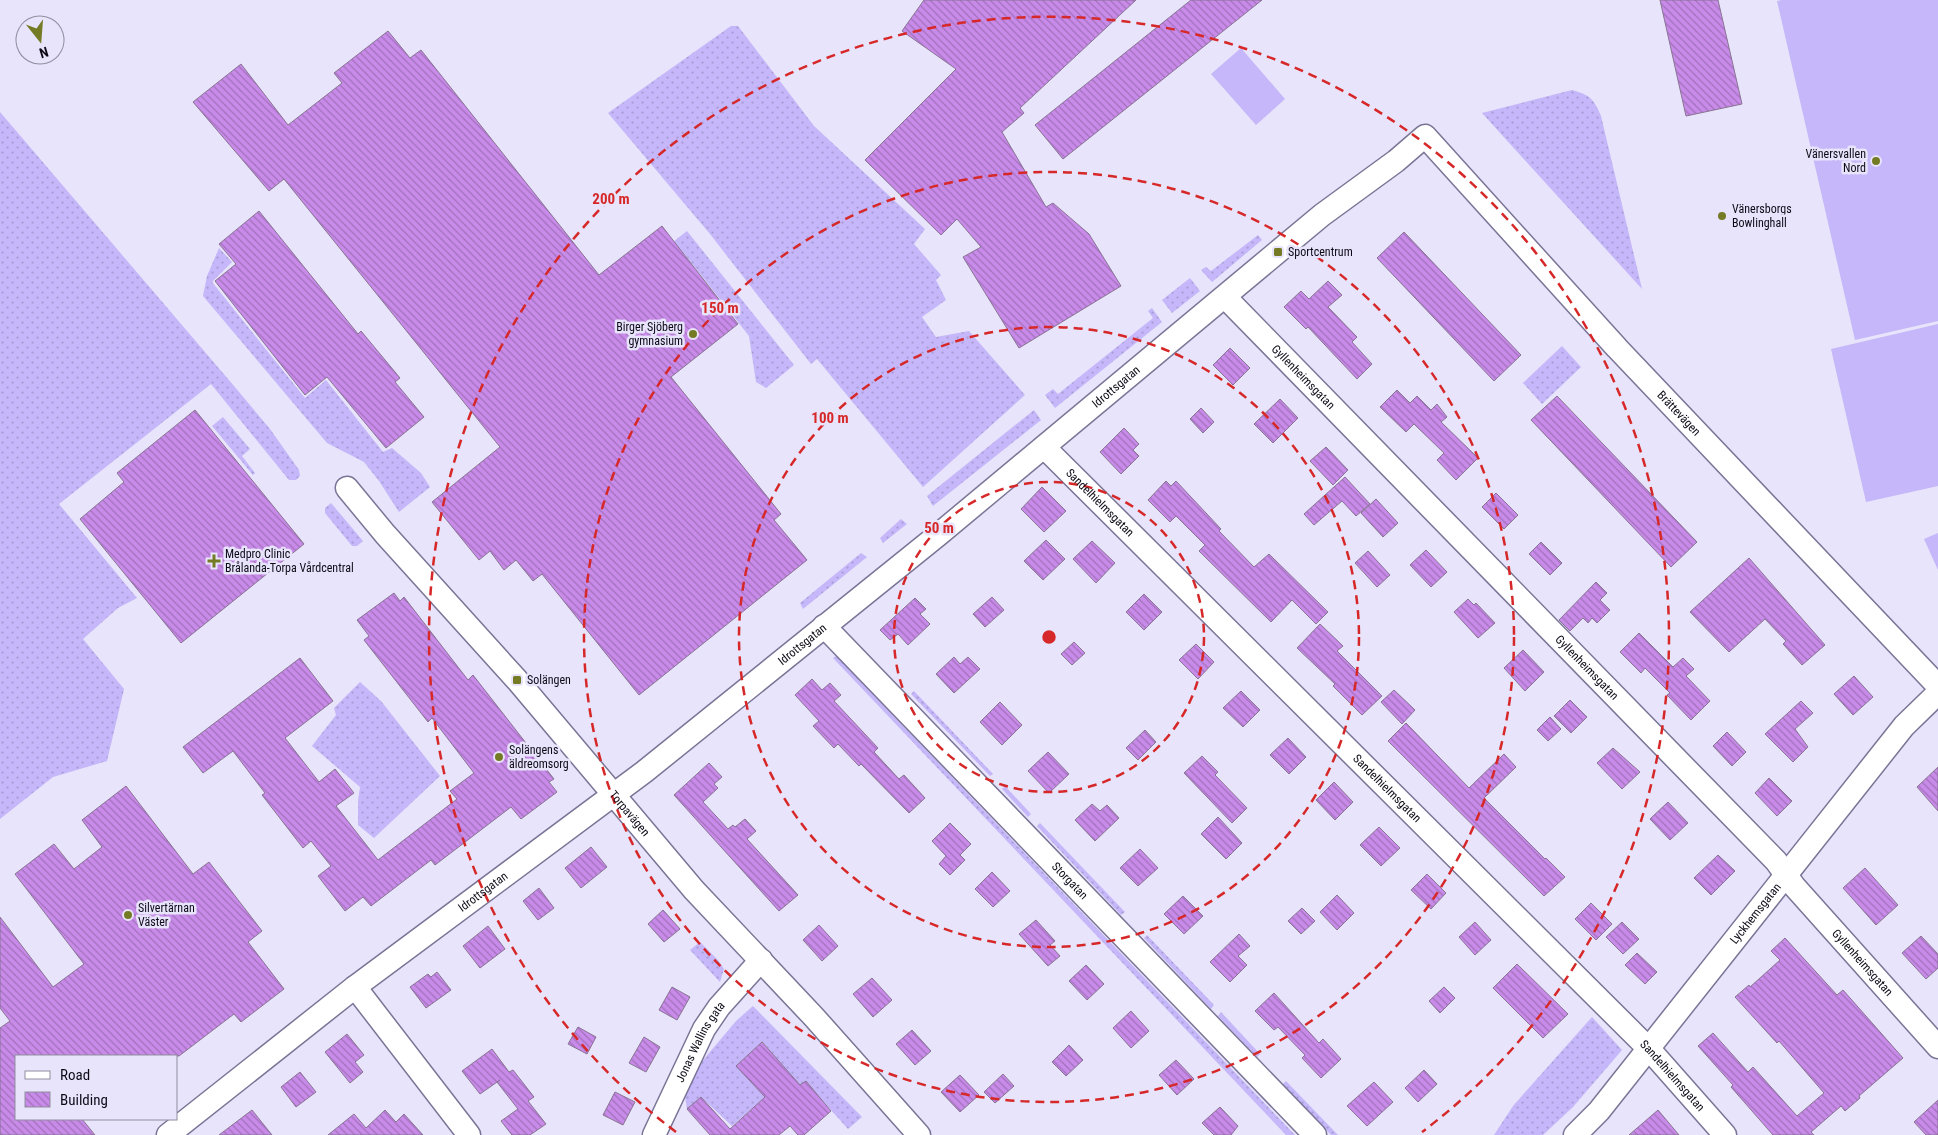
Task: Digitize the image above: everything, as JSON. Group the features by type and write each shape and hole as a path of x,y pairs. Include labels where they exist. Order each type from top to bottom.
{"street":[{"name":"Idrottsgatan","path":"168,1135 355,987 615,795 1044,448 1322,214 1396,161 1425,136"},
{"name":"Brättevägen","path":"1425,136 1617,348 1938,686"},
{"name":"Gyllenheimsgatan","path":"1225,297 1776,862 1786,876 1938,1047"},
{"name":"Sandelhielmsgatan","path":"1044,448 1649,1049 1725,1135"},
{"name":"Torpavägen","path":"347,488 385,534 517,680 694,890 761,960 919,1135"},
{"name":"Storgatan","path":"824,626 1315,1135"},
{"name":"Lyckhemsgatan","path":"1576,1135 1599,1111 1649,1049 1904,726 1938,693"},
{"name":"Jonas Wallins gata","path":"654,1135 704,1028 719,1007 761,960"},
{"path":"355,987 464,1133"}],"shaded area":[{"name":"Vänersvallen Nord","path":"1938,0 1938,321 1855,340 1777,1"},
{"path":"731,26 738,26 814,126 925,229 914,244 941,275 936,280 946,300 922,317 936,337 969,331 1025,395 923,487 817,359 811,364 710,234 608,113"},
{"path":"1241,48 1285,99 1256,125 1211,74"},
{"path":"1572,90 1591,98 1601,116 1642,289 1482,113"},
{"path":"0,112 270,429 299,470 300,476 296,480 289,480 211,384 59,504 137,598 118,608 83,639 124,689 107,761 53,777 0,819"},
{"path":"687,231 794,365 766,388 756,382 749,336 682,251 654,257"},
{"path":"1258,235 1262,240 1212,282 1201,270 1206,267 1211,271"},
{"path":"219,248 232,262 212,282 305,398 326,380 383,452 392,448 421,473 430,487 399,512 364,462 327,443 203,296 207,276"},
{"path":"1190,278 1200,291 1172,313 1162,300"},
{"path":"1152,308 1162,322 1055,408 1045,395 1053,389 1058,394 1153,318 1148,311"},
{"path":"1938,324 1938,486 1866,502 1831,349"},
{"path":"1562,346 1581,367 1542,404 1523,383"},
{"path":"1034,410 1041,420 933,506 927,496"},
{"path":"223,417 250,449 242,456 255,473 253,475 212,426"},
{"path":"331,503 363,541 357,546 352,546 325,513 325,508"},
{"path":"901,519 907,524 883,543 880,538"},
{"path":"1938,533 1938,570 1924,539"},
{"path":"861,553 867,557 803,609 800,603"},
{"path":"836,656 1295,1135 1286,1135 833,658"},
{"path":"360,682 381,701 440,776 374,838 358,825 360,787 312,746 336,715 334,708"},
{"path":"914,691 993,774 990,776 911,694"},
{"path":"1005,786 1031,814 1028,817 1002,789"},
{"path":"1040,823 1125,912 1121,915 1037,826"},
{"path":"1147,935 1214,1005 1211,1009 1144,938"},
{"path":"700,942 724,969 720,982 690,950"},
{"path":"753,1006 862,1117 848,1129 806,1082 800,1085 762,1042 736,1066 765,1097 732,1126 701,1097 687,1109 683,1084 736,1021"},
{"path":"1221,1012 1260,1054 1257,1057 1218,1016"},
{"path":"1592,1017 1622,1050 1573,1107 1543,1135 1494,1135 1513,1106"},
{"path":"1286,1081 1338,1135 1331,1135 1283,1084"}],"building":[{"path":"924,0 1136,0 1020,108 1024,113 1002,132 1046,207 1053,203 1089,234 1121,286 1019,348 963,257 981,247 957,219 941,235 865,160 956,69 902,31"},
{"path":"1191,0 1262,0 1063,159 1035,125"},
{"path":"1660,0 1718,0 1742,104 1686,116"},
{"path":"388,31 410,58 421,50 599,275 662,226 738,324 671,377 781,514 774,520 807,560 639,695 542,574 533,581 516,560 504,570 490,551 479,560 432,502 500,447 284,179 269,191 193,102 241,64 288,125 342,83 334,73"},
{"path":"259,211 358,334 361,331 400,378 395,382 424,417 386,448 327,377 305,395 215,281 236,264 219,244"},
{"path":"1404,232 1521,355 1494,381 1377,258"},
{"path":"1328,281 1342,295 1328,307 1357,337 1352,342 1372,364 1357,379 1308,327 1306,329 1284,307 1301,291 1309,299"},
{"path":"1230,348 1250,368 1233,385 1213,365"},
{"path":"1397,390 1410,403 1417,396 1431,410 1437,404 1447,417 1441,422 1478,458 1456,480 1437,460 1444,453 1414,424 1406,432 1380,407"},
{"path":"1557,396 1697,542 1671,567 1531,420"},
{"path":"1280,399 1298,418 1273,443 1254,424"},
{"path":"1201,408 1214,422 1203,433 1190,419"},
{"path":"195,410 304,544 181,643 80,519 124,482 117,473"},
{"path":"1124,428 1139,444 1133,450 1139,456 1121,474 1100,452"},
{"path":"1326,447 1348,470 1333,485 1310,461"},
{"path":"1345,477 1370,504 1356,516 1342,501 1314,525 1304,514"},
{"path":"1166,481 1171,486 1176,481 1221,529 1219,531 1254,567 1269,554 1328,612 1316,624 1292,600 1271,622 1199,551 1205,545 1176,516 1170,522 1148,500"},
{"path":"1042,487 1066,511 1044,532 1021,509"},
{"path":"1496,493 1518,515 1504,529 1482,507"},
{"path":"1376,499 1398,523 1383,537 1361,513"},
{"path":"1046,540 1065,559 1043,580 1024,561"},
{"path":"1092,541 1115,563 1096,583 1073,559"},
{"path":"1541,542 1562,563 1550,575 1529,554"},
{"path":"1426,550 1447,572 1431,587 1410,565"},
{"path":"1368,551 1390,575 1377,587 1355,563"},
{"path":"1749,558 1825,645 1802,665 1783,644 1786,641 1765,619 1729,652 1690,612"},
{"path":"1596,582 1607,593 1600,600 1610,610 1597,623 1592,618 1588,623 1583,618 1570,631 1559,620"},
{"name":"Solängens äldreomsorg","path":"394,593 400,601 404,597 468,680 473,675 554,779 549,782 557,792 521,819 511,807 435,865 431,860 371,906 363,897 345,911 318,876 331,866 311,841 303,848 262,795 265,793 233,751 203,773 183,747 300,658 333,701 285,738 319,782 335,769 354,793 336,806 378,860 457,799 450,791 474,773 432,718 428,722 364,640 369,636 357,620"},
{"path":"1144,594 1162,612 1144,630 1126,612"},
{"path":"992,597 1004,610 985,627 973,614"},
{"path":"915,598 926,609 920,614 930,624 908,645 898,634 890,640 880,630"},
{"path":"1468,599 1474,605 1476,603 1495,623 1478,638 1454,612"},
{"path":"1320,624 1343,646 1337,651 1382,696 1362,715 1333,686 1335,684 1297,648"},
{"path":"1639,633 1673,667 1683,658 1694,669 1686,676 1710,701 1691,720 1667,695 1670,693 1645,668 1641,673 1620,652"},
{"path":"1074,642 1085,653 1072,665 1061,654"},
{"path":"1196,644 1214,662 1198,679 1179,660"},
{"path":"1523,650 1544,672 1525,691 1504,668"},
{"path":"954,657 960,664 968,657 980,669 954,693 936,674"},
{"path":"1854,676 1873,697 1853,715 1834,694"},
{"path":"812,679 822,690 830,683 841,695 834,701 878,748 874,752 899,779 904,775 925,798 909,813 861,764 859,766 838,744 834,748 813,726 819,721 795,695"},
{"path":"1394,690 1415,710 1402,724 1381,702"},
{"path":"1241,691 1260,710 1243,727 1223,708"},
{"path":"1570,700 1587,717 1571,733 1554,716"},
{"path":"1801,701 1813,713 1795,729 1808,747 1793,762 1765,734"},
{"path":"1000,702 1022,725 1002,745 980,722"},
{"path":"1550,717 1561,729 1548,741 1537,730"},
{"path":"1406,723 1469,788 1504,754 1516,767 1484,798 1565,877 1544,896 1388,741"},
{"path":"1145,730 1156,742 1138,760 1126,748"},
{"path":"1727,732 1746,752 1732,766 1713,746"},
{"path":"1288,738 1306,757 1289,774 1270,755"},
{"path":"1613,748 1640,772 1622,789 1597,763"},
{"path":"1048,752 1069,774 1049,793 1028,771"},
{"path":"1202,756 1218,772 1215,775 1247,808 1232,823 1184,773"},
{"path":"709,763 722,777 714,784 718,788 703,802 728,829 733,825 735,827 745,819 756,831 747,839 798,895 779,911 674,795"},
{"path":"1938,767 1938,811 1917,787"},
{"path":"1769,778 1792,801 1777,816 1755,793"},
{"path":"1334,782 1353,802 1335,820 1316,800"},
{"name":"Silvertärnan Väster","path":"126,786 193,874 209,862 262,931 248,942 284,989 241,1022 234,1014 179,1056 15,1055 15,1120 83,1120 95,1135 0,1135 0,1028 10,1021 0,1008 0,917 53,987 84,964 15,874 54,844 74,869 102,847 82,820"},
{"path":"1668,802 1688,823 1670,840 1650,819"},
{"path":"1092,804 1100,811 1107,805 1119,818 1095,841 1075,820"},
{"path":"1218,817 1242,843 1226,859 1201,834"},
{"path":"950,823 971,844 960,855 965,860 950,875 939,864 946,856 932,841"},
{"path":"1379,827 1400,848 1381,866 1360,845"},
{"path":"591,847 607,867 581,888 565,868"},
{"path":"1140,849 1158,868 1138,886 1120,868"},
{"path":"1718,855 1735,871 1711,895 1694,878"},
{"path":"1865,868 1898,905 1876,925 1843,888"},
{"path":"992,872 1010,891 993,907 975,889"},
{"path":"1427,874 1446,893 1431,909 1411,890"},
{"path":"539,888 554,908 538,920 523,901"},
{"path":"1337,895 1354,913 1337,930 1320,912"},
{"path":"1183,896 1203,916 1184,934 1164,914"},
{"path":"1591,903 1612,924 1596,940 1575,919"},
{"path":"1302,908 1315,921 1301,934 1288,921"},
{"path":"663,910 680,929 664,942 648,924"},
{"path":"1036,920 1055,941 1050,945 1060,956 1048,966 1019,934"},
{"path":"1475,922 1491,940 1475,955 1459,937"},
{"path":"1622,922 1639,939 1623,954 1606,937"},
{"path":"819,925 838,946 822,961 803,940"},
{"path":"488,926 505,949 480,968 463,946"},
{"path":"1239,934 1250,946 1238,956 1247,965 1230,982 1210,962"},
{"path":"1921,936 1938,954 1938,968 1926,979 1902,953"},
{"path":"1785,938 1837,995 1843,990 1903,1058 1859,1096 1860,1098 1845,1111 1841,1106 1811,1132 1814,1135 1773,1135 1731,1087 1733,1085 1698,1046 1713,1033 1748,1072 1753,1067 1797,1116 1824,1093 1779,1041 1777,1043 1735,997 1749,985 1750,987 1780,960 1771,951"},
{"path":"1637,953 1657,972 1645,984 1625,965"},
{"path":"1517,964 1568,1014 1543,1038 1493,988"},
{"path":"1086,965 1104,984 1087,1000 1069,981"},
{"path":"437,972 451,990 426,1008 410,987 428,974 431,977"},
{"path":"872,978 892,1000 873,1017 853,994"},
{"path":"672,987 690,997 677,1020 659,1010"},
{"path":"1444,987 1455,998 1440,1013 1429,1001"},
{"path":"1274,993 1319,1043 1323,1039 1341,1059 1321,1078 1302,1058 1305,1055 1278,1027 1274,1030 1255,1011"},
{"path":"1131,1011 1149,1031 1131,1048 1113,1028"},
{"path":"578,1027 596,1037 587,1054 568,1044"},
{"path":"912,1030 931,1051 915,1065 896,1044"},
{"path":"347,1034 364,1055 355,1062 363,1072 350,1083 325,1052"},
{"path":"644,1037 660,1047 646,1072 629,1063"},
{"path":"762,1042 800,1085 806,1081 831,1111 804,1135 798,1135 790,1126 779,1135 710,1135 687,1109 701,1097 730,1129 765,1097 736,1066"},
{"path":"1069,1045 1083,1060 1066,1076 1052,1062"},
{"path":"492,1049 509,1072 513,1070 534,1097 528,1101 546,1124 530,1135 512,1135 501,1121 518,1109 497,1082 480,1094 462,1071"},
{"path":"1176,1060 1194,1079 1177,1095 1159,1075"},
{"path":"1424,1070 1437,1084 1418,1102 1405,1088"},
{"path":"300,1072 316,1092 296,1107 281,1087"},
{"path":"1003,1074 1014,1086 995,1103 984,1092"},
{"path":"960,1075 979,1095 960,1112 941,1092"},
{"path":"1374,1082 1393,1102 1367,1126 1347,1106"},
{"path":"615,1092 635,1102 623,1125 603,1115"},
{"path":"1938,1100 1938,1135 1926,1135 1914,1122"},
{"path":"1220,1107 1238,1126 1231,1135 1214,1135 1202,1123"},
{"path":"252,1110 272,1135 219,1135"},
{"path":"385,1110 396,1122 404,1114 423,1135 328,1135 354,1114 366,1128"},
{"path":"1658,1110 1679,1135 1629,1135"}],"place":[{"name":"Vänersvallen Nord","path":"1876,161"},
{"name":"Vänersborgs Bowlinghall","path":"1722,216"},
{"name":"Sportcentrum","path":"1278,252"},
{"name":"Birger Sjöberg gymnasium","path":"693,334"},
{"name":"Medpro Clinic Brålanda-Torpa Vårdcentral","path":"214,561"},
{"name":"Solängen","path":"517,680"},
{"name":"Solängens äldreomsorg","path":"499,757"},
{"name":"Silvertärnan Väster","path":"128,915"}]}
